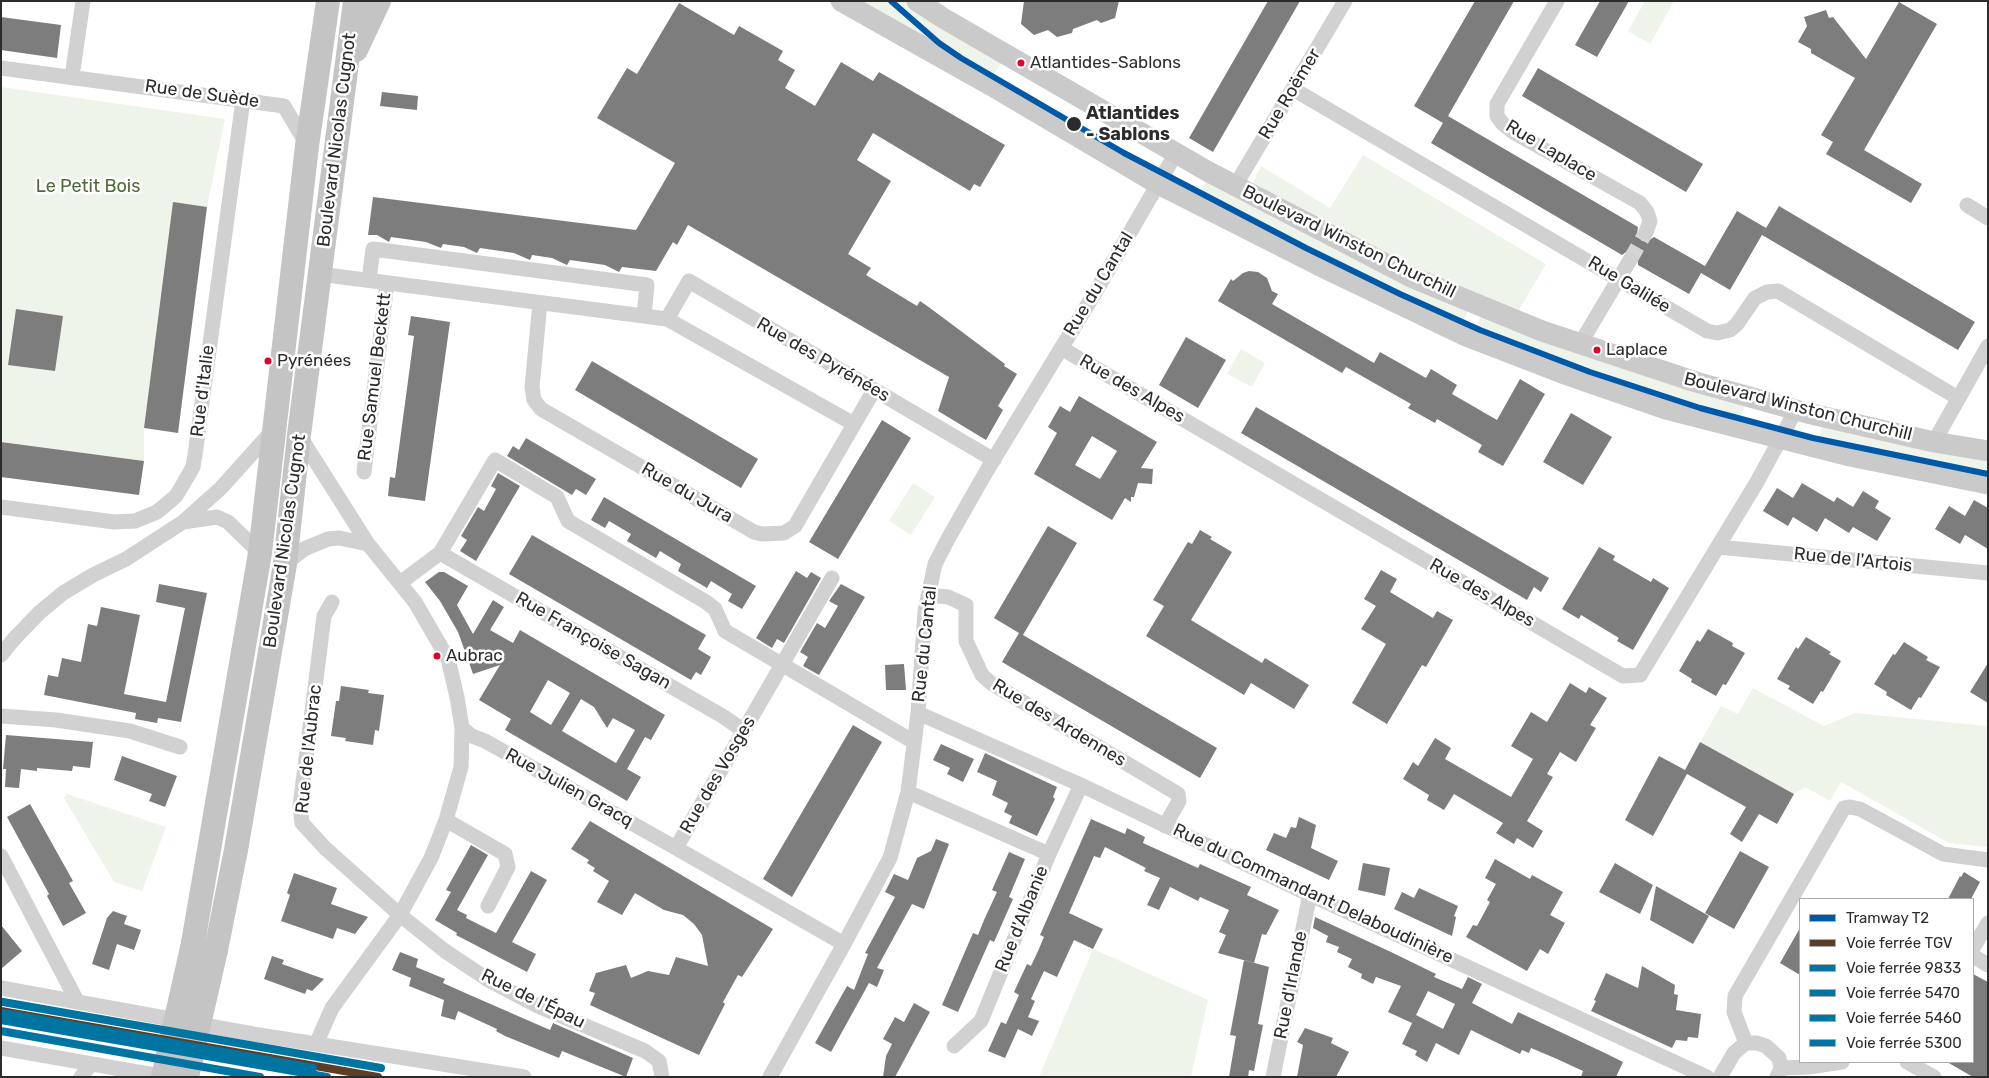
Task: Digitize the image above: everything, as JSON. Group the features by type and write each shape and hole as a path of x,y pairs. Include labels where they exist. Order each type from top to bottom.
{"main road":[{"path":"307,146 302,118 311,31 310,1"},
{"name":"Boulevard Nicolas Cugnot","path":"165,1077 193,943 260,553 307,146 328,1"},
{"name":"Boulevard Nicolas Cugnot","path":"187,1077 216,950 236,850 285,564 299,435 354,1"},
{"path":"345,77 379,1"}],"street":[{"path":"72,77 83,1"},
{"name":"Boulevard Winston Churchill","path":"841,1 1002,92 1158,184 1299,256 1466,336 1562,373 1666,409 1780,440 1988,484"},
{"name":"Boulevard Winston Churchill","path":"917,1 1176,153 1411,277 1542,330 1696,382 1796,410 1934,442 1988,451"},
{"name":"Rue Roëmer","path":"1236,186 1345,1"},
{"name":"Rue Laplace","path":"1557,1 1497,104 1497,116 1503,124 1514,132 1640,203 1647,212 1650,221 1646,232"},
{"name":"Rue de Suède","path":"1,68 284,106 307,146"},
{"name":"Rue Galilée","path":"1293,89 1712,332 1730,330 1737,324 1755,298 1767,292 1778,291 1958,398"},
{"name":"Rue d'Italie","path":"1,507 114,522 135,521 157,512 176,496 182,486 193,466 195,455 243,100"},
{"name":"Rue du Cantal","path":"770,1077 890,858 908,792 918,713 928,595 935,564 948,537 1176,153"},
{"path":"1967,205 1988,218"},
{"path":"369,280 373,249 647,286 644,316"},
{"path":"1580,344 1630,260"},
{"path":"319,274 667,319 854,424"},
{"name":"Rue des Pyrénées","path":"667,319 689,281 994,460"},
{"name":"Rue Samuel Beckett","path":"364,472 387,283"},
{"name":"Rue du Jura","path":"540,303 532,387 534,400 540,409 754,532 762,534 784,533 795,526 874,390"},
{"path":"1934,442 1988,346"},
{"name":"Rue des Alpes","path":"1061,348 1623,676 1640,675 1718,547 1796,410"},
{"path":"1,655 39,614 63,593 93,575 126,559 183,522 221,488 275,428"},
{"path":"299,435 368,544 416,602 448,660 462,728 461,767 446,820 431,858 400,916 332,1008 316,1044"},
{"path":"400,584 440,553 495,460 557,497 568,521 706,602 715,609 725,631 914,742"},
{"path":"183,522 217,517 228,522 260,553"},
{"path":"285,564 304,549 328,539 339,538 368,544"},
{"name":"Rue de l'Artois","path":"1718,547 1988,573"},
{"name":"Rue Françoise Sagan","path":"440,553 724,717 744,731"},
{"name":"Rue des Vosges","path":"832,578 676,848 844,944"},
{"name":"Rue des Ardennes","path":"928,595 948,597 966,605 966,641 982,675 991,683 1178,794 1179,801 1165,826"},
{"name":"Rue de l'Aubrac","path":"332,602 324,616 300,806 302,822 325,848 400,916"},
{"name":"Rue du Commandant Delaboudinière","path":"918,713 1081,786 1706,1077"},
{"path":"1,716 56,720 130,732 180,747"},
{"name":"Rue Julien Gracq","path":"462,728 472,736 676,848"},
{"name":"Rue d'Albanie","path":"954,1046 980,1021 1049,854 1081,786"},
{"path":"908,792 1049,854"},
{"path":"1746,1043 1734,1012 1735,996 1844,808 1850,806 1860,809 1943,854 1988,860"},
{"path":"446,820 505,854 508,867 488,906"},
{"path":"1,856 77,1001"},
{"name":"Rue d'Irlande","path":"1273,1077 1310,894"},
{"name":"Rue de l'Épau","path":"400,916 445,951 487,980 538,1006 645,1051 659,1061 662,1077"},
{"path":"1974,946 1988,924"},
{"path":"1974,957 1988,966"},
{"path":"1,988 316,1044 524,1077"},
{"path":"1720,1077 1734,1053 1746,1043 1757,1043 1774,1051 1779,1058 1779,1072 1836,1063"},
{"path":"1,1048 165,1077"},
{"path":"1909,1063 1934,1077"},
{"path":"81,1077 91,1064"}],"green space":[{"path":"863,1 909,1 1004,59 990,81"},
{"path":"1645,1 1674,1 1650,44 1628,31"},
{"name":"Le Petit Bois","path":"1,87 225,119 207,207 173,203 144,428 144,461 1,442"},
{"path":"1363,155 1546,264 1519,310 1414,267 1252,184 1261,166 1330,208"},
{"path":"1207,179 1470,307 1461,327 1197,199"},
{"path":"1482,314 1745,404 1740,422 1659,399 1473,333"},
{"path":"1241,349 1265,363 1252,387 1227,374"},
{"path":"1823,423 1988,457 1988,477 1817,443"},
{"path":"913,483 935,497 911,535 889,521"},
{"path":"1753,688 1824,726 1855,713 1988,726 1988,847 1949,843 1841,782 1830,801 1805,787 1794,794 1700,742 1721,706 1738,714"},
{"path":"67,794 166,827 142,891 114,882 64,798"},
{"path":"1093,949 1208,1000 1191,1077 1039,1077"}],"building":[{"path":"1024,1 1119,1 1115,18 1101,23 1097,20 1073,29 1072,33 1057,37 1048,30 1034,35 1021,24"},
{"path":"1268,1 1300,1 1213,152 1189,138"},
{"path":"1475,1 1514,1 1448,116 1638,227 1637,234 1642,241 1648,241 1654,237 1705,266 1737,211 1766,228 1730,290 1701,273 1689,294 1638,265 1638,256 1634,252 1626,252 1622,255 1431,143 1443,123 1414,106"},
{"path":"1600,1 1629,1 1597,57 1575,45"},
{"path":"1899,2 1937,24 1864,150 1922,184 1911,203 1826,154 1833,142 1821,135 1855,78 1811,53 1811,49 1798,42 1807,26 1804,17 1826,10 1829,18 1833,17 1866,59"},
{"path":"679,3 734,35 739,26 783,51 778,60 795,70 785,88 815,106 841,62 873,81 879,72 1005,145 980,187 974,184 970,191 873,133 857,160 891,181 848,254 871,268 866,275 917,306 920,301 1017,374 998,406 1003,410 986,440 938,411 949,377 688,225 677,245 673,242 656,271 622,267 619,272 605,265 570,260 567,265 552,258 532,255 530,260 514,253 480,248 477,253 464,247 443,244 441,248 426,242 391,237 389,242 377,235 368,235 373,197 636,230 675,163 597,118 627,68 637,74"},
{"path":"1,17 61,25 57,58 1,50"},
{"path":"1538,68 1703,164 1686,192 1522,96"},
{"path":"382,92 418,96 417,110 380,106"},
{"path":"173,202 207,207 178,433 144,428"},
{"path":"1779,206 1975,322 1958,350 1762,235"},
{"path":"1249,271 1258,272 1267,278 1272,291 1278,294 1272,304 1374,363 1380,352 1426,378 1431,369 1457,385 1452,394 1497,420 1520,379 1545,394 1503,466 1478,452 1482,445 1437,419 1435,423 1408,408 1411,404 1346,367 1342,373 1218,301 1231,279 1233,281"},
{"path":"16,309 63,316 55,371 8,365"},
{"path":"411,316 450,322 425,501 388,496 390,477 395,478 414,336 408,335"},
{"path":"1186,337 1226,360 1198,408 1159,385"},
{"path":"592,361 758,459 741,488 575,390"},
{"path":"1079,396 1157,442 1141,468 1153,469 1152,484 1138,483 1134,497 1131,497 1131,502 1125,498 1112,520 1034,474 1057,433 1048,427 1060,406 1070,412","holes":["1092,436 1117,451 1100,479 1075,465"]},
{"path":"1256,407 1549,578 1541,592 1534,587 1527,600 1241,433"},
{"path":"1571,413 1612,437 1583,485 1543,462"},
{"path":"882,420 911,438 838,559 809,542"},
{"path":"526,438 596,479 586,495 576,489 572,495 507,456 513,446 519,450"},
{"path":"1,442 144,461 139,495 1,477"},
{"path":"498,473 520,486 476,561 460,551 467,540 461,536 478,507 484,511 496,489 491,486"},
{"path":"1802,483 1834,502 1837,497 1853,507 1863,491 1879,501 1875,508 1891,518 1877,541 1853,527 1849,533 1825,518 1817,532 1793,517 1788,526 1763,511 1777,488 1793,498"},
{"path":"604,497 756,586 742,609 728,601 732,594 711,581 707,588 678,571 681,564 660,551 656,558 627,541 631,534 609,521 605,528 591,520"},
{"path":"1974,500 1988,508 1988,549 1965,535 1960,544 1935,529 1949,506 1965,516"},
{"path":"1048,526 1077,543 1023,635 1217,748 1200,778 1002,662 1019,633 994,618"},
{"path":"1200,530 1212,537 1210,539 1232,552 1191,620 1262,663 1265,658 1309,685 1294,709 1251,683 1244,695 1146,636 1164,606 1153,600 1188,542 1192,544"},
{"path":"532,535 706,635 698,649 711,657 701,675 696,672 691,680 509,574"},
{"path":"1599,547 1615,556 1613,560 1651,582 1653,578 1669,588 1633,650 1617,641 1619,638 1581,615 1579,619 1562,609"},
{"path":"1381,570 1397,579 1390,592 1433,618 1437,611 1453,620 1426,667 1422,665 1387,724 1352,703 1386,644 1361,629 1376,606 1364,599"},
{"path":"796,571 807,578 811,572 821,578 784,643 777,639 772,648 756,638"},
{"path":"439,572 444,572 468,586 457,605 473,634 493,600 504,607 490,630 513,643 520,630 665,715 651,740 645,737 627,769 641,777 627,801 505,730 511,719 479,700 500,665 473,674 458,632 440,601 425,582","holes":["548,680 570,693 551,725 530,712","581,699 594,707 607,728 613,718 635,730 616,763 562,731"]},
{"path":"159,584 207,593 181,722 158,718 157,723 135,719 136,713 44,695 48,675 58,677 62,658 81,662 88,624 97,626 101,607 140,615 124,694 166,702 185,608 156,602"},
{"path":"841,584 865,597 819,675 803,666 808,657 800,652 817,623 825,628 838,606 829,601"},
{"path":"1708,629 1733,643 1732,646 1745,653 1726,685 1723,684 1716,696 1691,682 1692,679 1679,671 1697,640 1700,642"},
{"path":"1806,637 1831,652 1829,654 1841,661 1823,692 1821,691 1813,704 1788,689 1790,686 1777,679 1796,647 1798,649"},
{"path":"1904,642 1928,657 1926,660 1940,667 1921,698 1919,697 1911,710 1886,695 1887,692 1874,684 1893,654 1895,655"},
{"path":"1988,663 1988,703 1970,692"},
{"path":"904,664 906,690 886,690 885,665"},
{"path":"1570,683 1586,693 1589,687 1607,698 1590,725 1596,728 1576,762 1560,752 1547,774 1553,777 1527,821 1543,831 1533,848 1517,838 1514,844 1496,833 1503,823 1454,794 1444,810 1427,800 1429,795 1403,779 1413,762 1418,766 1435,738 1451,748 1445,759 1511,797 1533,759 1511,746 1531,712 1547,722"},
{"path":"341,686 369,690 368,693 384,695 379,731 375,730 373,745 345,741 346,738 331,736 336,701 339,701"},
{"path":"853,725 882,742 792,897 763,879"},
{"path":"6,735 93,742 90,768 73,766 72,771 37,768 37,771 21,769 19,788 5,787 6,769 3,769"},
{"path":"1700,742 1794,794 1777,824 1759,814 1742,842 1730,834 1746,807 1687,774 1653,836 1625,820 1659,756 1685,770"},
{"path":"941,744 974,759 963,782 947,774 950,768 933,760"},
{"path":"985,753 1057,787 1053,797 1055,799 1037,836 1009,823 1012,816 1004,812 1008,803 992,795 997,781 977,772"},
{"path":"122,756 177,776 165,807 149,801 152,794 114,780"},
{"path":"30,804 73,881 69,883 86,913 63,926 47,896 49,894 7,817"},
{"path":"1299,817 1316,825 1311,848 1338,861 1329,880 1266,850 1274,833 1286,838 1291,827 1296,828"},
{"path":"1091,819 1125,834 1127,828 1145,837 1143,843 1198,868 1200,864 1251,887 1247,895 1279,910 1266,935 1262,934 1254,963 1218,953 1226,935 1219,932 1229,910 1200,897 1198,901 1170,887 1159,910 1147,905 1160,878 1144,871 1146,868 1105,847 1100,858 1094,856 1069,913 1103,929 1093,949 1074,940 1057,977 1044,971 1031,999 1035,1001 1028,1017 1039,1021 1032,1036 1018,1029 1005,1058 988,1051 1001,1022 1006,1024 1019,995 1014,992 1027,964 1031,966 1038,951 1044,937 1040,935"},
{"path":"590,821 773,929 742,977 738,975 723,1002 725,1004 699,1055 590,1005 595,993 589,991 596,973 626,965 631,978 648,971 669,975 676,957 708,966 702,935 694,924 683,915 664,910 635,893 622,915 597,902 609,881 593,871 595,868 587,863 589,860 571,849"},
{"path":"936,839 949,844 924,909 912,904 877,968 884,970 877,987 869,983 831,1052 815,1043 847,986 854,990 868,954 865,953 895,897 885,892 894,874 908,880 917,858 931,851"},
{"path":"471,845 488,855 457,910 467,915 466,918 496,933 531,871 547,880 512,942 536,954 527,972 456,935 457,933 435,920 451,892 446,890"},
{"path":"1740,851 1769,867 1734,929 1705,913"},
{"path":"1009,852 1025,859 1009,897 1013,899 994,942 990,940 958,1012 942,1005 973,933 978,935 997,892 992,890"},
{"path":"1495,859 1530,879 1532,875 1563,892 1550,915 1565,923 1548,954 1540,949 1527,971 1466,937 1473,925 1477,926 1490,902 1487,900 1496,884 1485,878"},
{"path":"1363,863 1390,868 1385,896 1358,890"},
{"path":"1615,863 1653,885 1640,914 1599,892"},
{"path":"1964,872 1980,882 1972,898 1949,898 1960,876"},
{"path":"294,873 337,888 331,904 368,917 355,934 337,928 333,939 281,921 290,895 287,893"},
{"path":"1656,886 1709,916 1693,944 1650,920"},
{"path":"1419,888 1458,906 1454,916 1456,917 1452,936 1394,909 1402,892 1414,898"},
{"path":"113,911 127,916 124,924 141,930 134,950 117,944 109,970 92,964 107,918"},
{"path":"1315,917 1436,974 1434,977 1462,989 1468,977 1482,984 1472,1003 1512,1024 1518,1012 1623,1062 1616,1077 1581,1077 1583,1071 1557,1059 1531,1048 1529,1053 1522,1050 1520,1054 1471,1030 1459,1055 1436,1043 1427,1062 1415,1055 1417,1051 1402,1044 1416,1015 1412,1023 1388,1012 1401,986 1376,977 1373,984 1361,978 1362,974 1348,967 1352,959 1337,952 1339,947 1326,942 1328,936 1313,928","holes":["1428,991 1455,1004 1443,1029 1416,1015"]},
{"path":"1,925 22,951 1,969"},
{"path":"1799,930 1799,974 1780,963"},
{"path":"400,952 418,959 416,967 445,979 443,983 550,1030 553,1023 633,1058 626,1077 562,1051 559,1058 505,1036 496,1031 497,1029 458,1011 455,1020 441,1016 444,1000 409,986 411,978 392,970"},
{"path":"272,956 284,960 282,964 324,979 312,991 307,989 305,994 264,979"},
{"path":"1244,960 1269,967 1258,1024 1263,1025 1254,1071 1249,1070 1248,1077 1229,1077 1236,1036 1230,1035"},
{"path":"1642,966 1675,985 1674,994 1678,995 1676,1010 1701,1014 1698,1038 1688,1037 1687,1041 1676,1040 1672,1048 1591,1011 1606,973 1638,988"},
{"path":"1974,975 1988,982 1988,1077 1973,1077 1949,1063 1974,1063"},
{"path":"914,1003 930,1012 895,1077 883,1077 886,1056 892,1044 883,1039 895,1017 904,1022"},
{"path":"1305,1028 1333,1038 1331,1043 1349,1052 1336,1077 1297,1077 1303,1045 1297,1042"}],"tunnel":[{"path":"1630,260 1646,232"}],"tram line":[{"name":"T2","path":"891,1 939,43 961,58 1124,153 1306,248 1400,294 1480,330 1590,372 1700,408 1813,438 1988,474"}],"rail line":[{"name":"5470","path":"3,1002 381,1068"},
{"name":"TGV","path":"1,1011 378,1077"},
{"name":"5300","path":"3,1013 313,1068"},
{"name":"9833","path":"1,1020 327,1077"},
{"name":"5460","path":"1,1031 260,1077"}],"place":[{"name":"Atlantides-Sablons","path":"1021,63"},
{"name":"Atlantides - Sablons","path":"1074,124"},
{"name":"Laplace","path":"1597,350"},
{"name":"Pyrénées","path":"268,361"},
{"name":"Aubrac","path":"437,656"}]}
